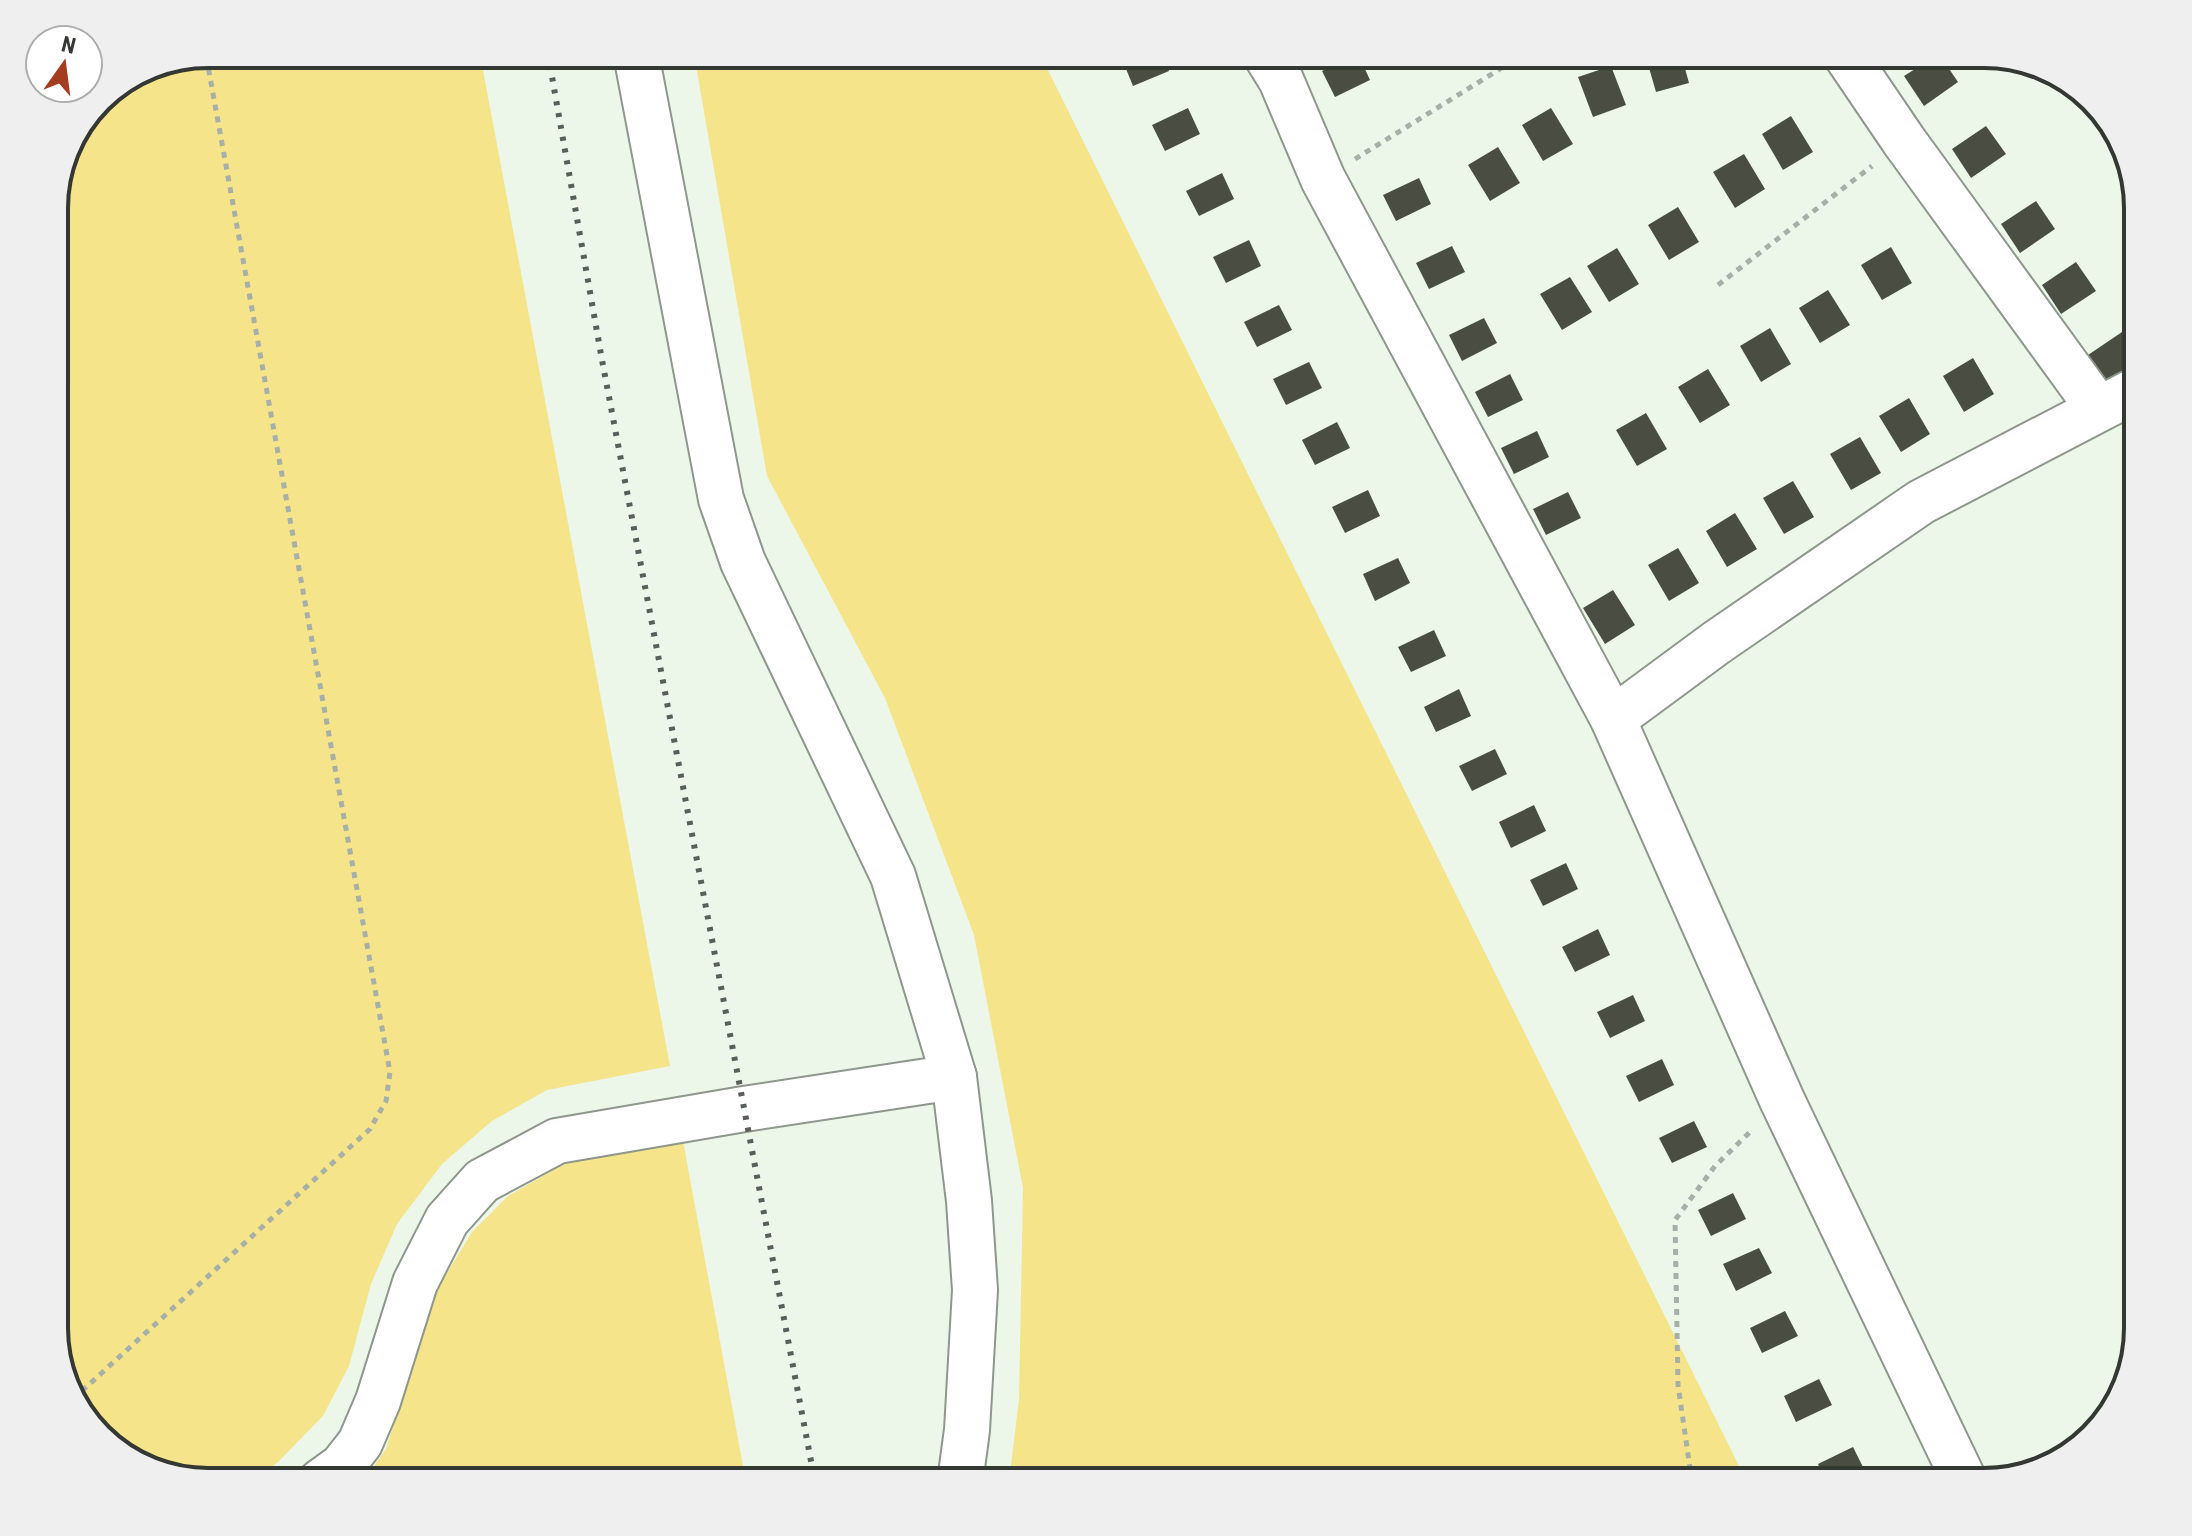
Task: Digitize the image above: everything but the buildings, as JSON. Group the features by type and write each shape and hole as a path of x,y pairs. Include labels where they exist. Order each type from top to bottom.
{"street":[{"path":"639,68 721,499 743,562 893,876 954,1077 969,1201 975,1290 962,1468"},
{"path":"1274,68 1323,179 1613,719 1782,1100 1958,1468"},
{"path":"1854,68 2098,408"},
{"path":"1613,719 1716,643 1921,502 2124,396"},
{"path":"339,1468 360,1443 378,1401 415,1283 447,1220 482,1181 557,1141 954,1077"}],"path":[{"path":"83,1390 370,1129 386,1101 390,1072 208,68"},
{"path":"1323,179 1501,68"},
{"path":"1718,285 1904,141"},
{"path":"1690,1468 1678,1385 1675,1220 1715,1166 1782,1100"}],"shaded area":[{"path":"208,68 483,68 670,1066 547,1090 492,1121 442,1164 397,1224 371,1284 349,1366 323,1416 271,1468 190,1467 146,1454 116,1433 87,1398 73,1364 68,1337 68,199 82,146 97,123 116,103 138,87 163,75"},
{"path":"696,68 1047,68 1740,1468 1011,1468 1019,1399 1023,1188 974,935 885,698 767,476"},
{"path":"683,1141 743,1468 373,1468 386,1449 435,1293 472,1232 508,1196 566,1163"}],"railway":[{"path":"550,68 602,360 812,1468"}]}
